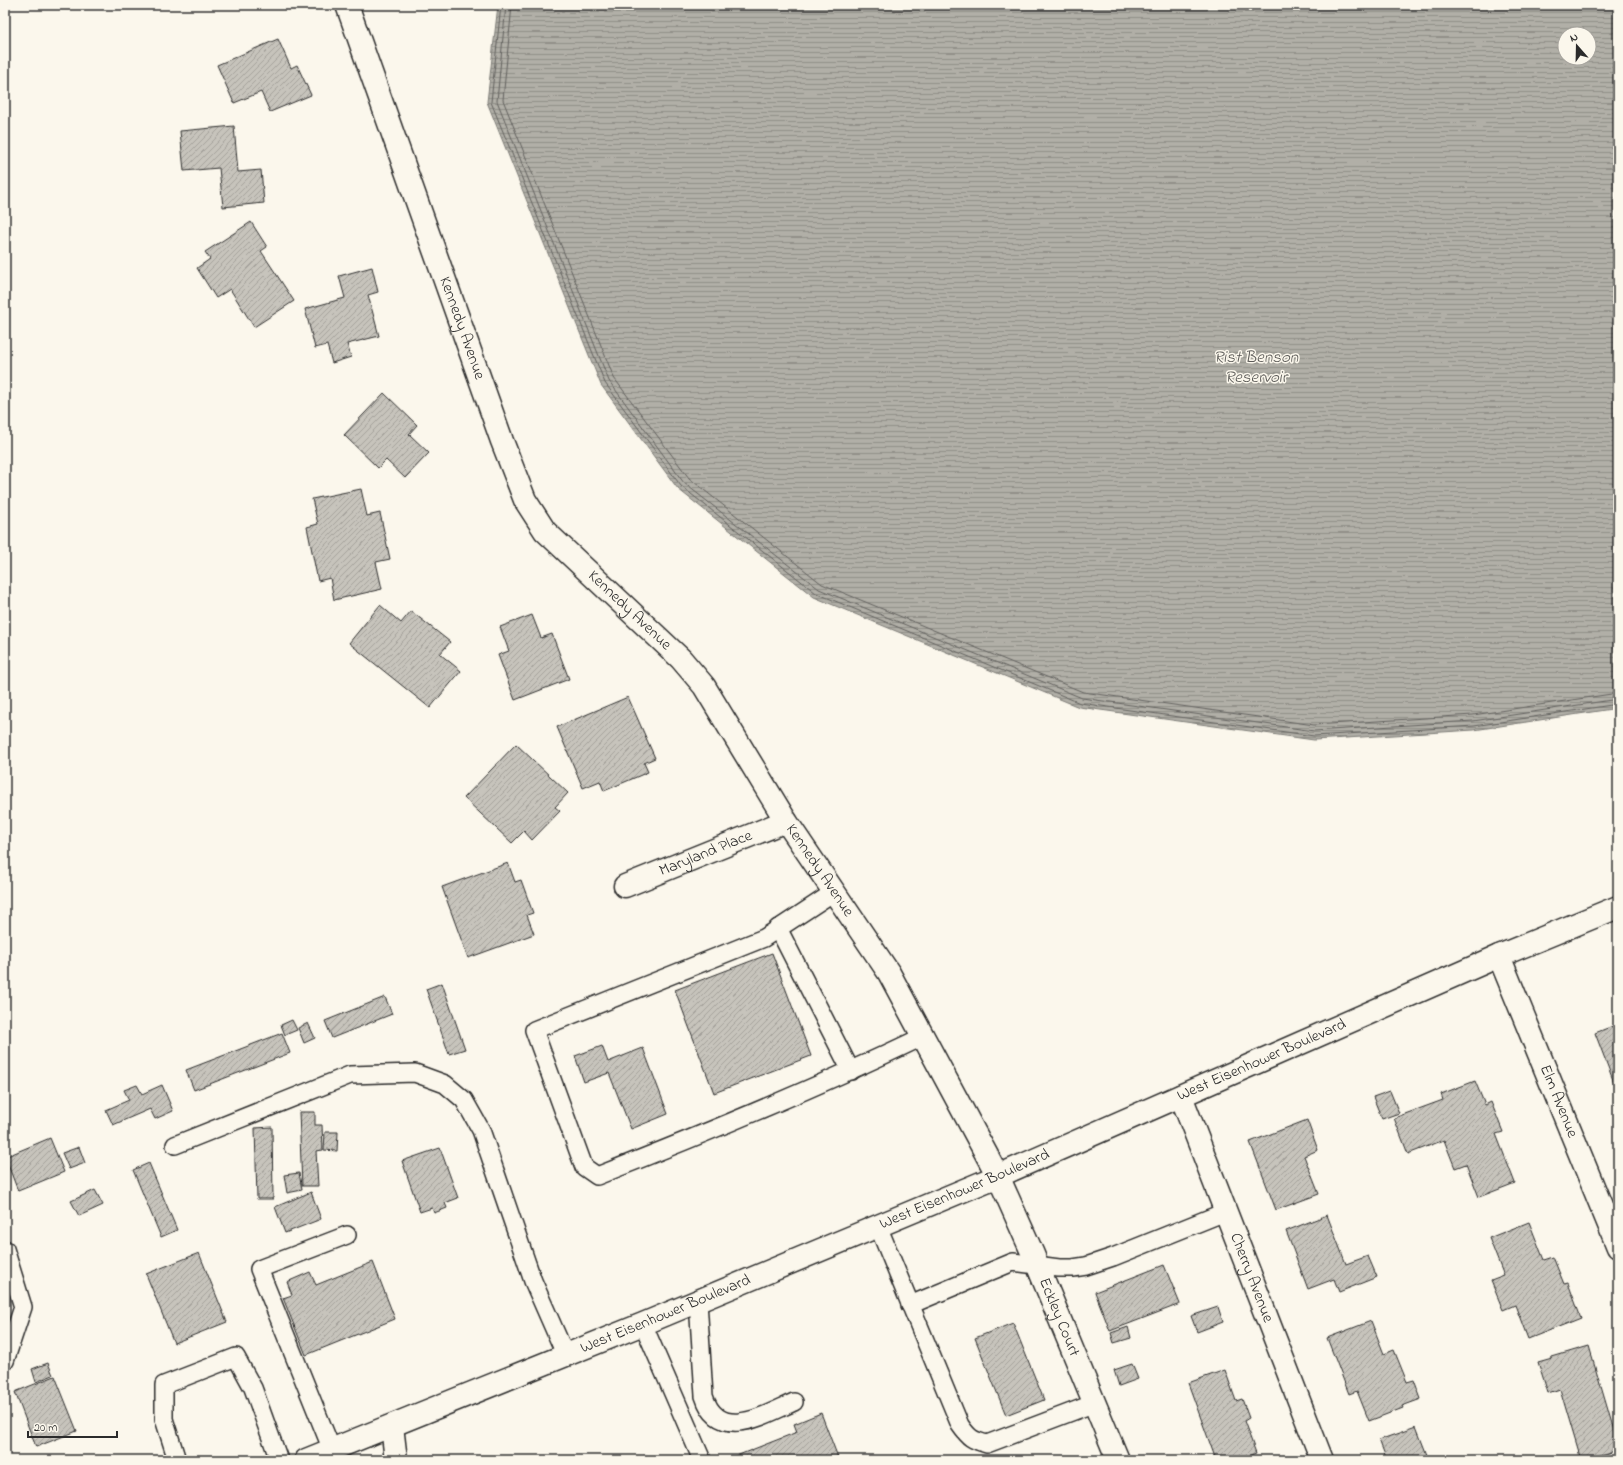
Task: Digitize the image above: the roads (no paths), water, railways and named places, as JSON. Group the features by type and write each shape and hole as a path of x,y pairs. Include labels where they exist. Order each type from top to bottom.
{"main road":[{"name":"Kennedy Avenue","path":"347,5 502,441 525,500 545,531 681,659 704,686 786,821 889,973 922,1037 998,1176"},
{"name":"Maryland Place","path":"625,886 786,821"},
{"name":"West Eisenhower Boulevard","path":"306,1460 566,1356 998,1176 1499,956 1618,907"},
{"name":"Elm Avenue","path":"1499,956 1618,1247"},
{"name":"Cherry Avenue","path":"1181,1096 1322,1460"},
{"name":"Eckley Court","path":"998,1176 1038,1265 1118,1460"},
{"path":"392,1426 396,1460"}],"lane":[{"path":"834,892 764,938 534,1030 584,1167 597,1176 693,1139 851,1071 922,1037"},
{"path":"778,928 851,1071"},
{"path":"174,1145 350,1075 415,1073 445,1084 464,1100 480,1130 533,1281 566,1356"},
{"path":"910,1305 1013,1262 1073,1268 1086,1266 1113,1257 1225,1212"},
{"path":"878,1226 960,1425 968,1437 976,1442 987,1444 1095,1403"},
{"path":"332,1450 259,1269 347,1235"},
{"path":"5,1249 23,1307 5,1361"},
{"path":"698,1301 703,1391 706,1404 713,1414 721,1420 745,1422 794,1402"},
{"path":"643,1324 702,1460"},
{"path":"177,1460 164,1419 164,1385 236,1357 253,1388 279,1460"}],"water":[{"name":"Rist Benson Reservoir","path":"498,5 1618,5 1618,708 1474,730 1314,740 1079,707 814,597 678,489 601,385 487,102"}]}
